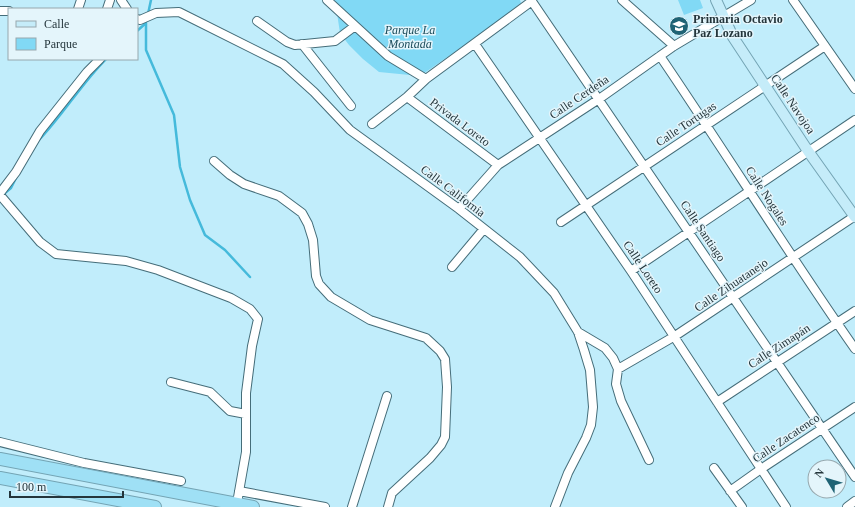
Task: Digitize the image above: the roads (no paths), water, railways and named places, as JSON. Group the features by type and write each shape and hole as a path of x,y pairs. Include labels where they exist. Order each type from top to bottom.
{"highway":[{"path":"0,459 238,497 253,507"},
{"path":"0,478 155,507"}],"main road":[{"name":"Calle Navojoa","path":"716,0 733,37 808,151 855,217"}],"street":[{"path":"327,0 388,56 426,79"},
{"path":"622,0 674,46"},
{"name":"Calle Cerdeña","path":"459,209 498,165 599,99 674,46 751,0"},
{"path":"793,0 855,89"},
{"path":"372,124 407,97 426,79 531,1"},
{"name":"Calle Santiago","path":"531,1 645,166 855,477"},
{"name":"Calle California","path":"138,20 156,13 179,12 283,64 314,92 350,130 459,209 483,230 520,257 554,293 578,332 590,370 593,395 592,417 586,438 568,473 555,507"},
{"path":"257,20 287,42 295,44 335,41 355,26"},
{"path":"302,44 351,106"},
{"name":"Calle Loreto","path":"475,44 675,336 786,507"},
{"name":"Calle Tortugas","path":"561,222 587,206 764,85 825,46"},
{"name":"Calle Nogales","path":"660,56 706,124 792,258 855,349"},
{"path":"99,60 87,72 40,130 16,172 0,194 40,242 56,254 126,260 231,298 250,309 256,315 258,324 250,361 246,414 246,452 238,497 284,504 325,507"},
{"name":"Privada Loreto","path":"407,97 498,165"},
{"path":"631,271 688,230 855,120"},
{"path":"214,160 230,175 244,184 279,196 302,213 308,224 313,240 316,276 324,290 331,297 370,320 426,338 440,351 445,359 447,387 445,437 441,445 430,458 392,493 388,507"},
{"name":"Calle Zihuatanejo","path":"618,369 675,336 855,217"},
{"path":"452,267 483,230"},
{"name":"Calle Zimapán","path":"717,402 855,311"},
{"path":"578,332 605,348 614,358 618,369 616,384 619,397 649,460"},
{"path":"171,382 210,392 230,411 246,414"},
{"path":"352,507 387,396"},
{"name":"Calle Zacatenco","path":"730,491 761,468 855,407"},
{"path":"0,442 84,463 181,481"},
{"path":"714,468 742,507"},
{"path":"847,507 855,501"}],"waterway":[{"path":"148,14 151,0"},
{"path":"146,23 146,50 174,115 180,167 190,200 205,235 225,250 250,277"},
{"path":"138,30 146,23"},
{"path":"38,141 105,60"},
{"path":"5,193 11,188 16,178"}],"place":[{"name":"Primaria Octavio Paz Lozano","path":"679,26"}],"park label":[{"name":"Parque La Montada","path":"410,37"}]}
